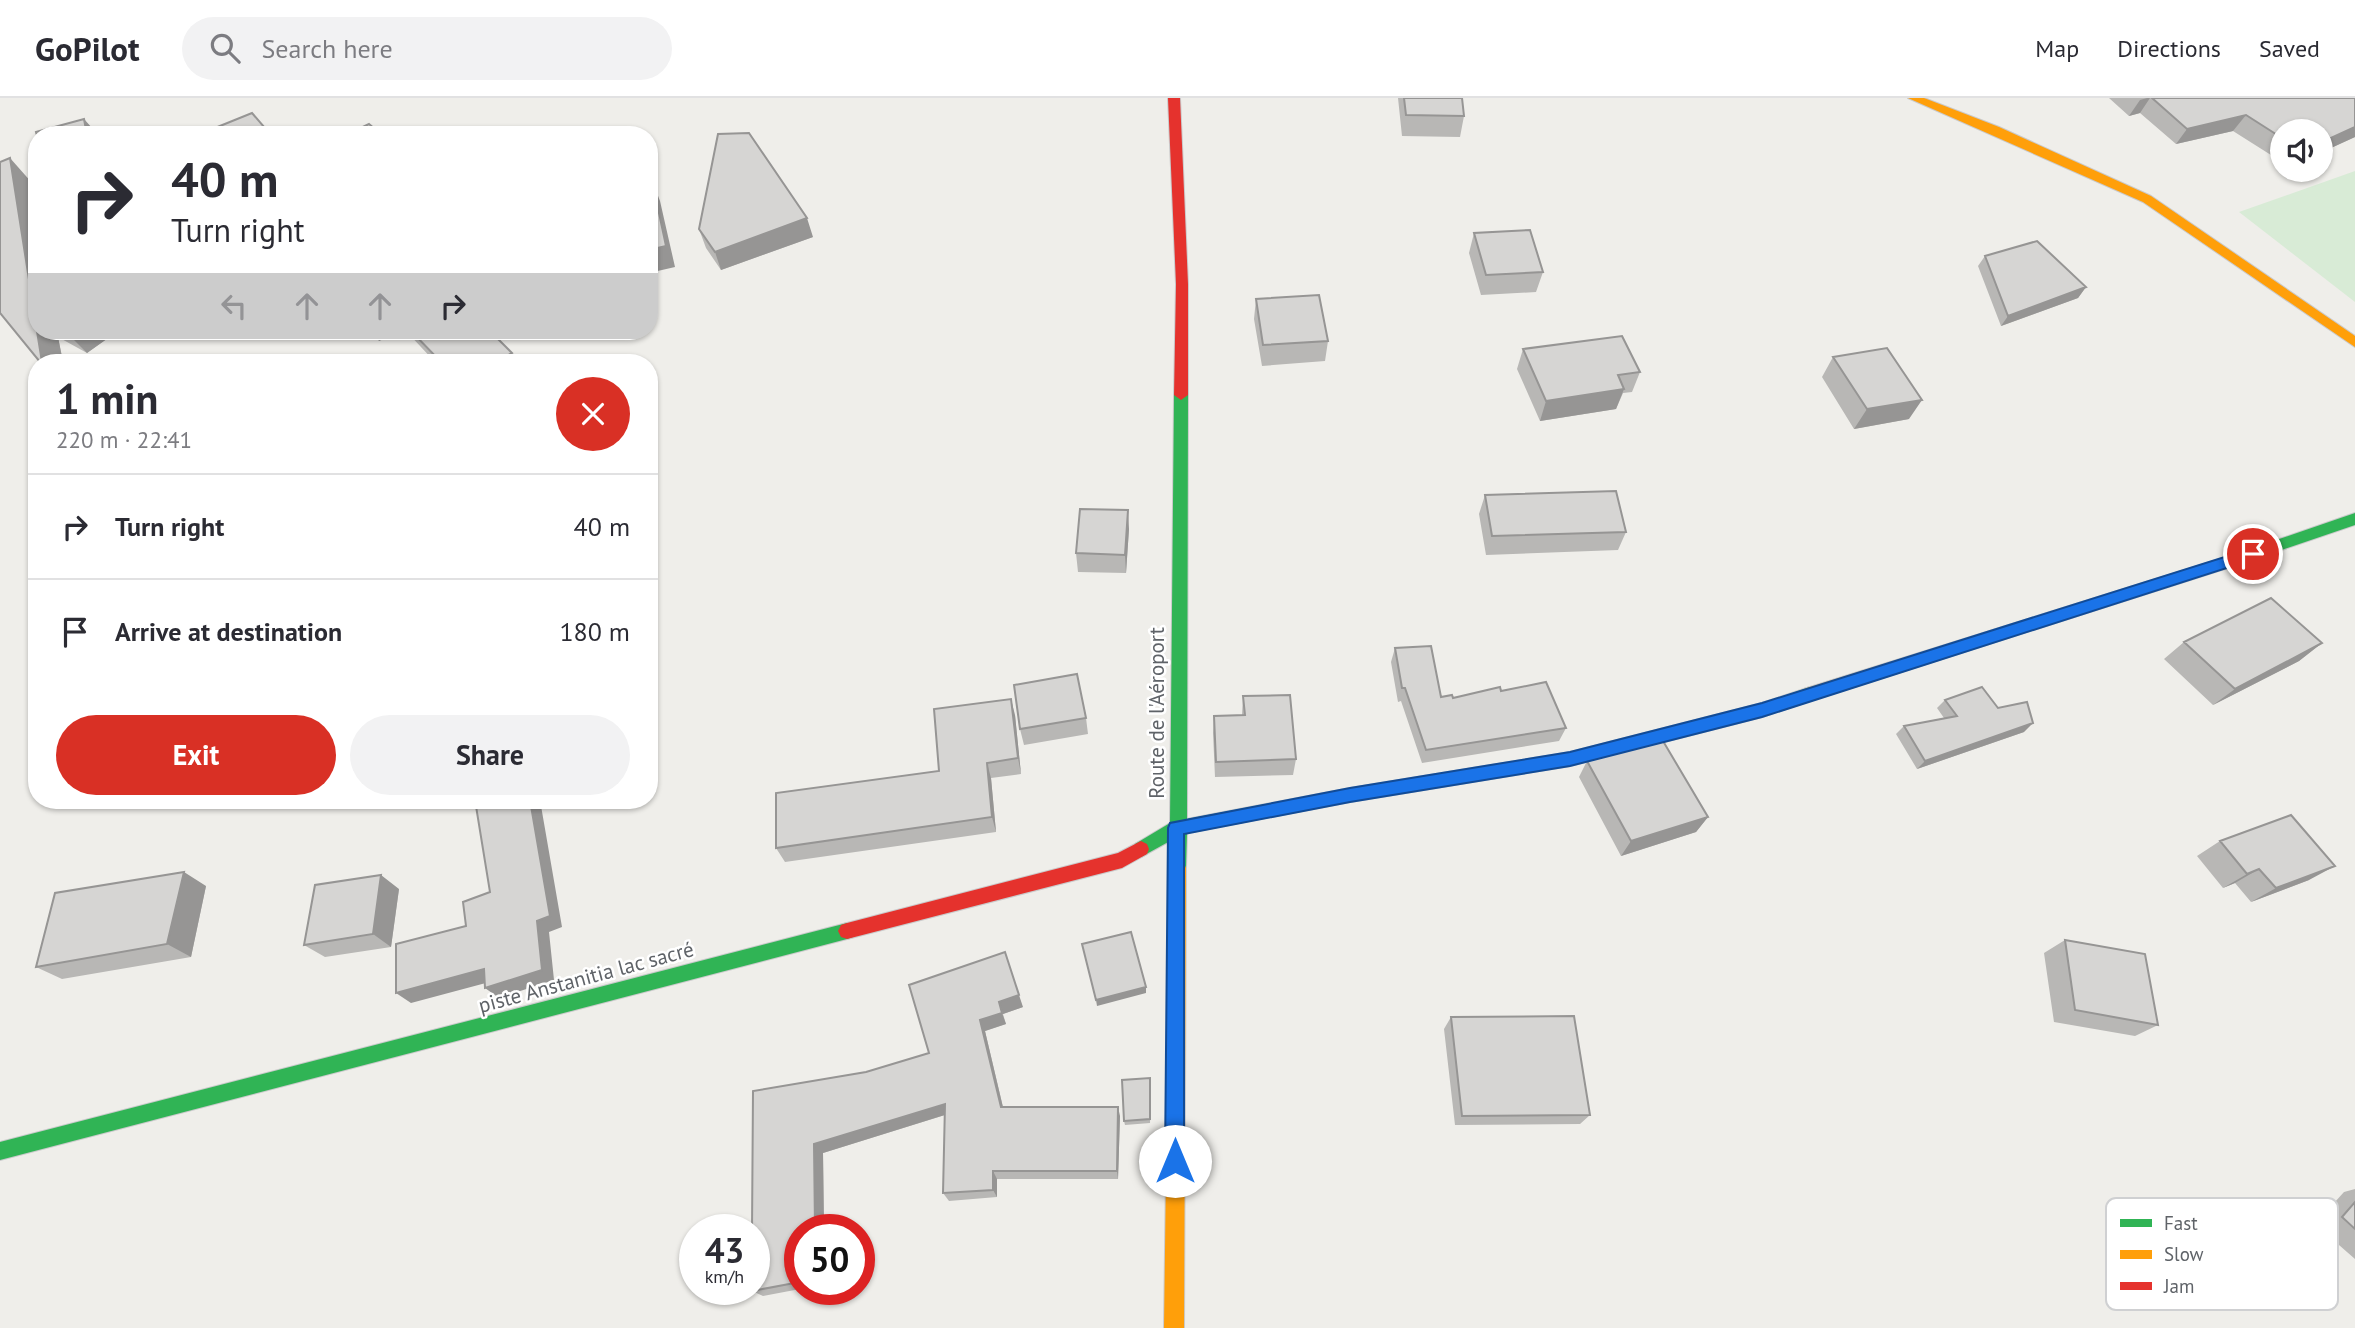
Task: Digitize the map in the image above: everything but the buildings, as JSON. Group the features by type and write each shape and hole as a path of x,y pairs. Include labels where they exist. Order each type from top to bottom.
{"street":[{"name":"Route de l'Aéroport","path":"1174,98 1182,284 1174,1328"},
{"path":"1914,98 1995,130 2147,199 2355,342"},
{"name":"piste Anstanitia lac sacré","path":"0,1151 1122,860 1176,828 1350,795 1570,759 1762,710 1880,670 2176,580 2355,519"}],"green space":[{"path":"2355,171 2355,302 2239,212 2324,182 2333,182 2333,179"}],"traffic: fast":[{"path":"1178,868 1181,395"},
{"path":"2226,563 2355,519"},
{"path":"1141,849 1176,828 1350,795 1570,759 1762,710 1810,694"},
{"path":"0,1151 847,931"}],"traffic: slow":[{"path":"1914,98 1995,130 2147,199 2355,342"},
{"path":"1810,694 2226,563"},
{"path":"1174,1328 1178,868"}],"traffic: jam":[{"path":"1174,98 1182,284 1181,395"},
{"path":"847,931 1122,860 1141,849"}],"route":[{"path":"1175,1161 1176,828 1350,795 1570,759 1762,710 1880,670 2253,554"}]}
